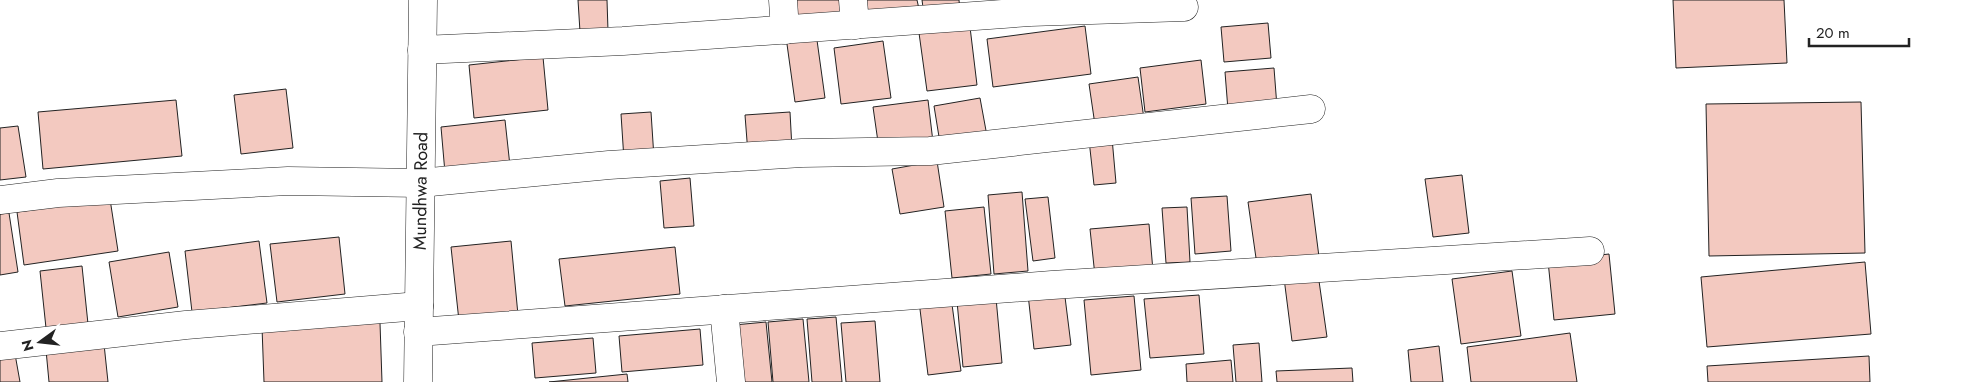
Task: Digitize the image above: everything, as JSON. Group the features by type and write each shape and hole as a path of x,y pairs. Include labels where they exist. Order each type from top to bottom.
{"street":[{"name":"Mundhwa Road","path":"418,382 422,0"},
{"path":"783,0 785,30"},
{"path":"422,50 623,41 785,30 854,13 1030,12 1184,6"},
{"path":"0,200 58,194 288,181 420,183 609,165 802,153 930,151 1311,109"},
{"path":"0,346 186,325 724,309 1052,285 1590,251"},
{"path":"724,309 731,382"}],"building":[{"path":"578,0 607,0 608,31 580,32"},
{"path":"787,0 842,0 844,16 790,22"},
{"path":"866,0 917,0 919,9 869,16"},
{"path":"922,0 959,0 960,11 924,15"},
{"path":"1673,0 1784,0 1787,63 1676,68"},
{"path":"1268,23 1271,58 1224,62 1221,27"},
{"path":"1085,26 1091,74 993,87 987,39"},
{"path":"970,27 977,85 927,91 919,33"},
{"path":"816,33 825,98 795,102 786,37"},
{"path":"883,41 891,98 841,104 834,48"},
{"path":"543,57 548,110 474,118 469,65"},
{"path":"1201,60 1206,104 1145,112 1140,68"},
{"path":"1274,68 1277,107 1228,110 1225,72"},
{"path":"1138,77 1144,119 1095,125 1089,84"},
{"path":"286,89 293,148 241,154 234,95"},
{"path":"980,98 987,136 940,143 934,106"},
{"path":"176,100 182,156 43,169 38,112"},
{"path":"928,100 933,142 879,149 873,107"},
{"path":"1861,102 1865,253 1709,256 1706,104"},
{"path":"651,112 654,158 624,160 621,114"},
{"path":"790,112 792,149 748,154 745,115"},
{"path":"505,120 510,166 445,173 441,127"},
{"path":"18,126 26,177 0,180 0,128"},
{"path":"1112,138 1116,183 1094,185 1089,140"},
{"path":"937,161 944,207 900,214 892,169"},
{"path":"1462,175 1469,233 1433,237 1425,179"},
{"path":"690,178 694,226 664,228 660,181"},
{"path":"1022,192 1028,271 994,274 988,195"},
{"path":"1311,194 1319,257 1257,265 1248,202"},
{"path":"1227,196 1231,251 1195,254 1191,198"},
{"path":"1048,197 1055,258 1033,261 1025,199"},
{"path":"110,199 118,251 24,265 17,212"},
{"path":"984,207 991,274 952,278 945,211"},
{"path":"1187,207 1190,262 1166,263 1162,208"},
{"path":"9,213 18,272 0,275 0,214"},
{"path":"1149,224 1153,271 1095,276 1090,229"},
{"path":"339,237 345,294 277,302 270,244"},
{"path":"259,241 267,303 192,312 185,251"},
{"path":"511,241 518,315 459,321 451,247"},
{"path":"675,247 680,294 565,306 559,259"},
{"path":"169,252 178,307 118,317 109,262"},
{"path":"1609,254 1615,314 1554,320 1548,261"},
{"path":"1865,262 1871,334 1707,347 1701,277"},
{"path":"82,266 88,324 46,328 40,271"},
{"path":"1512,271 1521,336 1461,344 1452,279"},
{"path":"1318,274 1327,337 1292,341 1284,278"},
{"path":"1064,289 1071,345 1034,349 1028,294"},
{"path":"1199,295 1204,354 1150,358 1144,299"},
{"path":"1134,296 1141,370 1091,375 1084,300"},
{"path":"951,297 961,371 928,375 919,301"},
{"path":"996,298 1002,363 963,367 957,301"},
{"path":"836,317 842,382 812,382 807,319"},
{"path":"803,319 809,382 773,382 768,322"},
{"path":"875,321 880,382 846,382 841,323"},
{"path":"766,322 772,382 740,382 734,325"},
{"path":"380,323 382,382 264,382 262,327"},
{"path":"700,329 703,365 622,372 619,336"},
{"path":"1570,333 1577,382 1471,382 1467,347"},
{"path":"593,338 596,373 535,378 532,343"},
{"path":"1259,343 1262,382 1236,382 1233,345"},
{"path":"104,344 108,382 49,382 46,350"},
{"path":"1439,346 1443,382 1411,382 1408,350"},
{"path":"15,354 20,382 0,382 0,356"},
{"path":"1869,356 1870,382 1708,382 1707,366"},
{"path":"1231,360 1233,382 1187,382 1186,364"},
{"path":"1352,368 1353,382 1277,382 1276,371"},
{"path":"627,374 628,382 549,382"}]}
